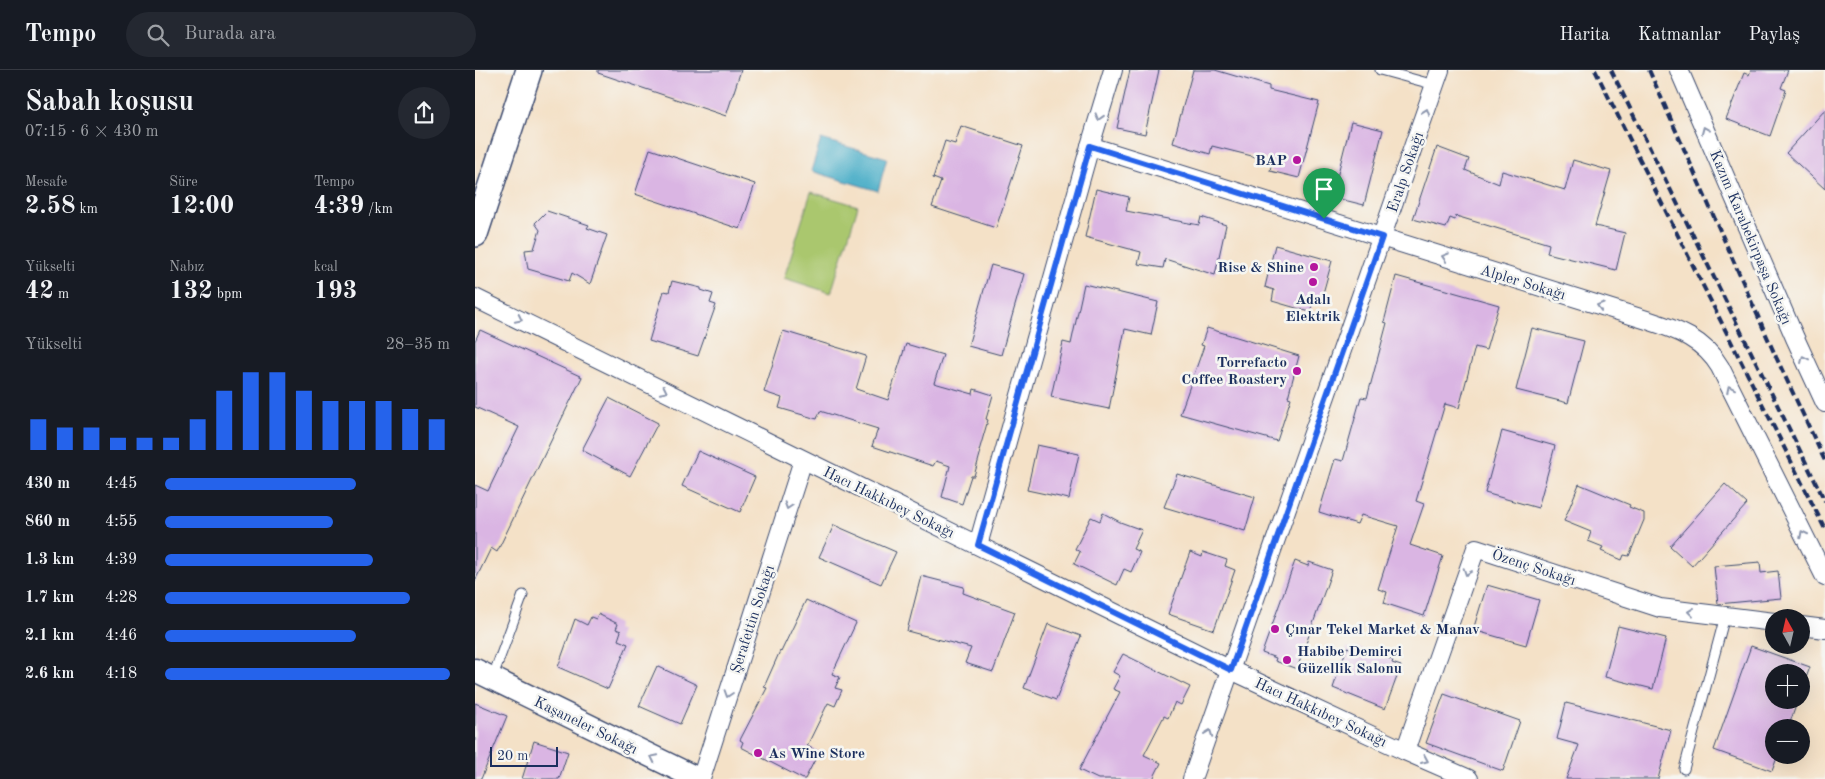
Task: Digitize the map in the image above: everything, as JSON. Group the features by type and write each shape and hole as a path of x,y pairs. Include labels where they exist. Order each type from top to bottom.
{"main road":[{"path":"475,234 481,192 529,70"}],"street":[{"path":"978,545 1113,70"},
{"name":"Kazım Karabekirpaşa Sokağı","path":"1679,70 1825,403"},
{"name":"Eralp Sokağı","path":"1192,779 1437,78"},
{"name":"Alpler Sokağı","path":"1090,146 1664,326 1698,342 1708,350 1720,367 1825,578"},
{"name":"Hacı Hakkıbey Sokağı","path":"475,298 1231,670 1405,752 1469,779"},
{"name":"Şerafettin Sokağı","path":"699,779 803,460"},
{"name":"Özenç Sokağı","path":"1405,752 1476,548 1660,608 1765,621"},
{"path":"1810,627 1825,629"},
{"name":"Kaşaneler Sokağı","path":"484,674 699,779"}],"lane":[{"path":"1380,70 1437,78"},
{"path":"484,674 523,595"},
{"path":"1684,769 1725,616"}],"green space":[{"path":"811,192 858,206 831,293 784,278"}],"water":[{"path":"821,139 887,158 878,191 811,171"}],"building":[{"path":"598,70 741,70 726,116 598,73"},
{"path":"1130,70 1159,70 1145,134 1117,128"},
{"path":"1193,70 1215,70 1269,86 1269,90 1319,102 1299,178 1270,171 1272,161 1212,146 1210,154 1173,143"},
{"path":"1751,70 1788,70 1781,88 1786,90 1770,136 1726,119 1744,73 1749,75"},
{"path":"1825,110 1825,189 1786,153"},
{"path":"1351,122 1383,130 1364,205 1332,197"},
{"path":"961,126 1023,146 996,228 932,207 941,181 933,178 945,141 955,144"},
{"path":"1437,147 1469,159 1465,170 1499,184 1502,171 1565,190 1573,160 1611,171 1595,226 1625,233 1616,270 1547,253 1549,244 1456,216 1455,220 1450,218 1446,228 1413,219"},
{"path":"650,149 755,184 740,229 635,194"},
{"path":"1096,189 1129,197 1126,211 1199,225 1201,217 1226,225 1215,275 1165,259 1163,268 1138,264 1141,252 1085,237"},
{"path":"547,211 589,225 587,228 607,235 590,284 572,273 569,281 528,269 525,250 534,249 540,230 535,223"},
{"path":"1275,245 1332,261 1320,304 1313,302 1310,312 1272,301 1274,290 1265,287"},
{"path":"991,265 1024,274 1001,355 968,346"},
{"path":"1396,276 1499,305 1486,350 1475,347 1459,408 1445,404 1416,501 1424,504 1410,545 1443,556 1424,616 1384,603 1387,592 1378,589 1398,526 1361,515 1357,524 1319,512 1335,459 1343,461 1361,397 1367,398 1387,323 1384,322"},
{"path":"672,281 701,288 701,290 713,294 710,303 716,305 698,356 649,341 664,291 669,292"},
{"path":"1084,284 1158,302 1151,335 1125,329 1109,409 1051,397 1063,342 1071,344"},
{"path":"1207,328 1299,356 1288,397 1291,398 1277,441 1180,414 1204,346 1201,345"},
{"path":"1532,328 1584,341 1568,403 1516,390"},
{"path":"480,330 582,377 497,552 491,548 475,581 475,485 488,491 519,427 475,407 475,341"},
{"path":"783,331 866,356 856,389 888,400 906,344 943,355 934,383 973,394 974,389 993,395 974,476 971,476 962,504 942,497 950,466 936,461 933,466 872,446 878,429 820,411 817,419 779,408 782,398 764,392"},
{"path":"609,398 658,423 630,476 582,450"},
{"path":"1502,431 1555,446 1538,508 1485,493"},
{"path":"1037,445 1079,454 1069,499 1027,490"},
{"path":"698,451 755,477 740,512 682,486"},
{"path":"1177,474 1255,497 1245,531 1164,507"},
{"path":"1579,484 1630,505 1629,507 1644,513 1644,520 1629,556 1624,555 1622,560 1601,551 1603,547 1588,541 1591,532 1564,521"},
{"path":"1725,484 1747,504 1692,566 1670,546"},
{"path":"1103,513 1142,530 1133,549 1140,552 1131,572 1124,569 1117,585 1074,564 1080,552 1075,549 1091,517 1100,521"},
{"path":"834,525 896,552 881,584 819,557"},
{"path":"1190,552 1202,557 1203,552 1227,560 1225,566 1235,570 1214,630 1168,614"},
{"path":"1295,561 1308,566 1309,562 1332,570 1297,669 1275,661 1276,658 1262,653"},
{"path":"1760,562 1761,573 1778,571 1781,598 1718,604 1714,566"},
{"path":"921,576 964,587 963,593 1015,612 993,672 965,663 971,648 907,631"},
{"path":"1487,585 1539,600 1526,645 1473,630"},
{"path":"806,600 856,623 832,674 840,677 835,688 842,690 835,706 828,703 807,746 819,752 805,779 803,779 741,747 743,742 740,740 767,688 764,687"},
{"path":"598,614 618,624 616,629 621,631 618,640 628,644 608,689 558,667 575,619 587,625 591,617 596,619"},
{"path":"1048,624 1081,636 1056,700 1024,688"},
{"path":"1618,626 1666,638 1653,689 1605,677"},
{"path":"1751,646 1765,651 1765,654 1773,654 1802,664 1765,664 1765,709 1795,709 1791,719 1765,719 1765,764 1775,764 1772,771 1714,750"},
{"path":"1347,647 1355,650 1356,647 1369,651 1393,660 1392,663 1401,666 1385,709 1333,688"},
{"path":"1123,654 1190,687 1181,705 1175,702 1168,718 1164,716 1144,755 1161,763 1153,779 1098,779 1079,770 1120,692 1113,689 1120,676 1113,672"},
{"path":"657,666 697,685 680,724 639,706"},
{"path":"1444,694 1520,721 1503,771 1426,743"},
{"path":"475,703 507,716 481,779 475,779"},
{"path":"1566,703 1671,730 1658,779 1566,779 1579,745 1557,739"},
{"path":"534,741 568,752 559,779 522,779"}],"railway":[{"path":"1595,70 1825,529"},
{"path":"1611,70 1825,501"},
{"path":"1649,70 1776,357 1825,461"}],"place":[{"name":"BAP","path":"1297,160"},
{"name":"Rise & Shine","path":"1314,267"},
{"name":"Adalı Elektrik","path":"1313,282"},
{"name":"Torrefacto Coffee Roastery","path":"1297,371"},
{"name":"Çınar Tekel Market & Manav","path":"1275,629"},
{"name":"Habibe Demirci Güzellik Salonu","path":"1287,660"},
{"name":"As Wine Store","path":"758,753"}],"route":[{"path":"1090,146 1324,219 1382,237 1231,670 978,545 1090,146"}]}
